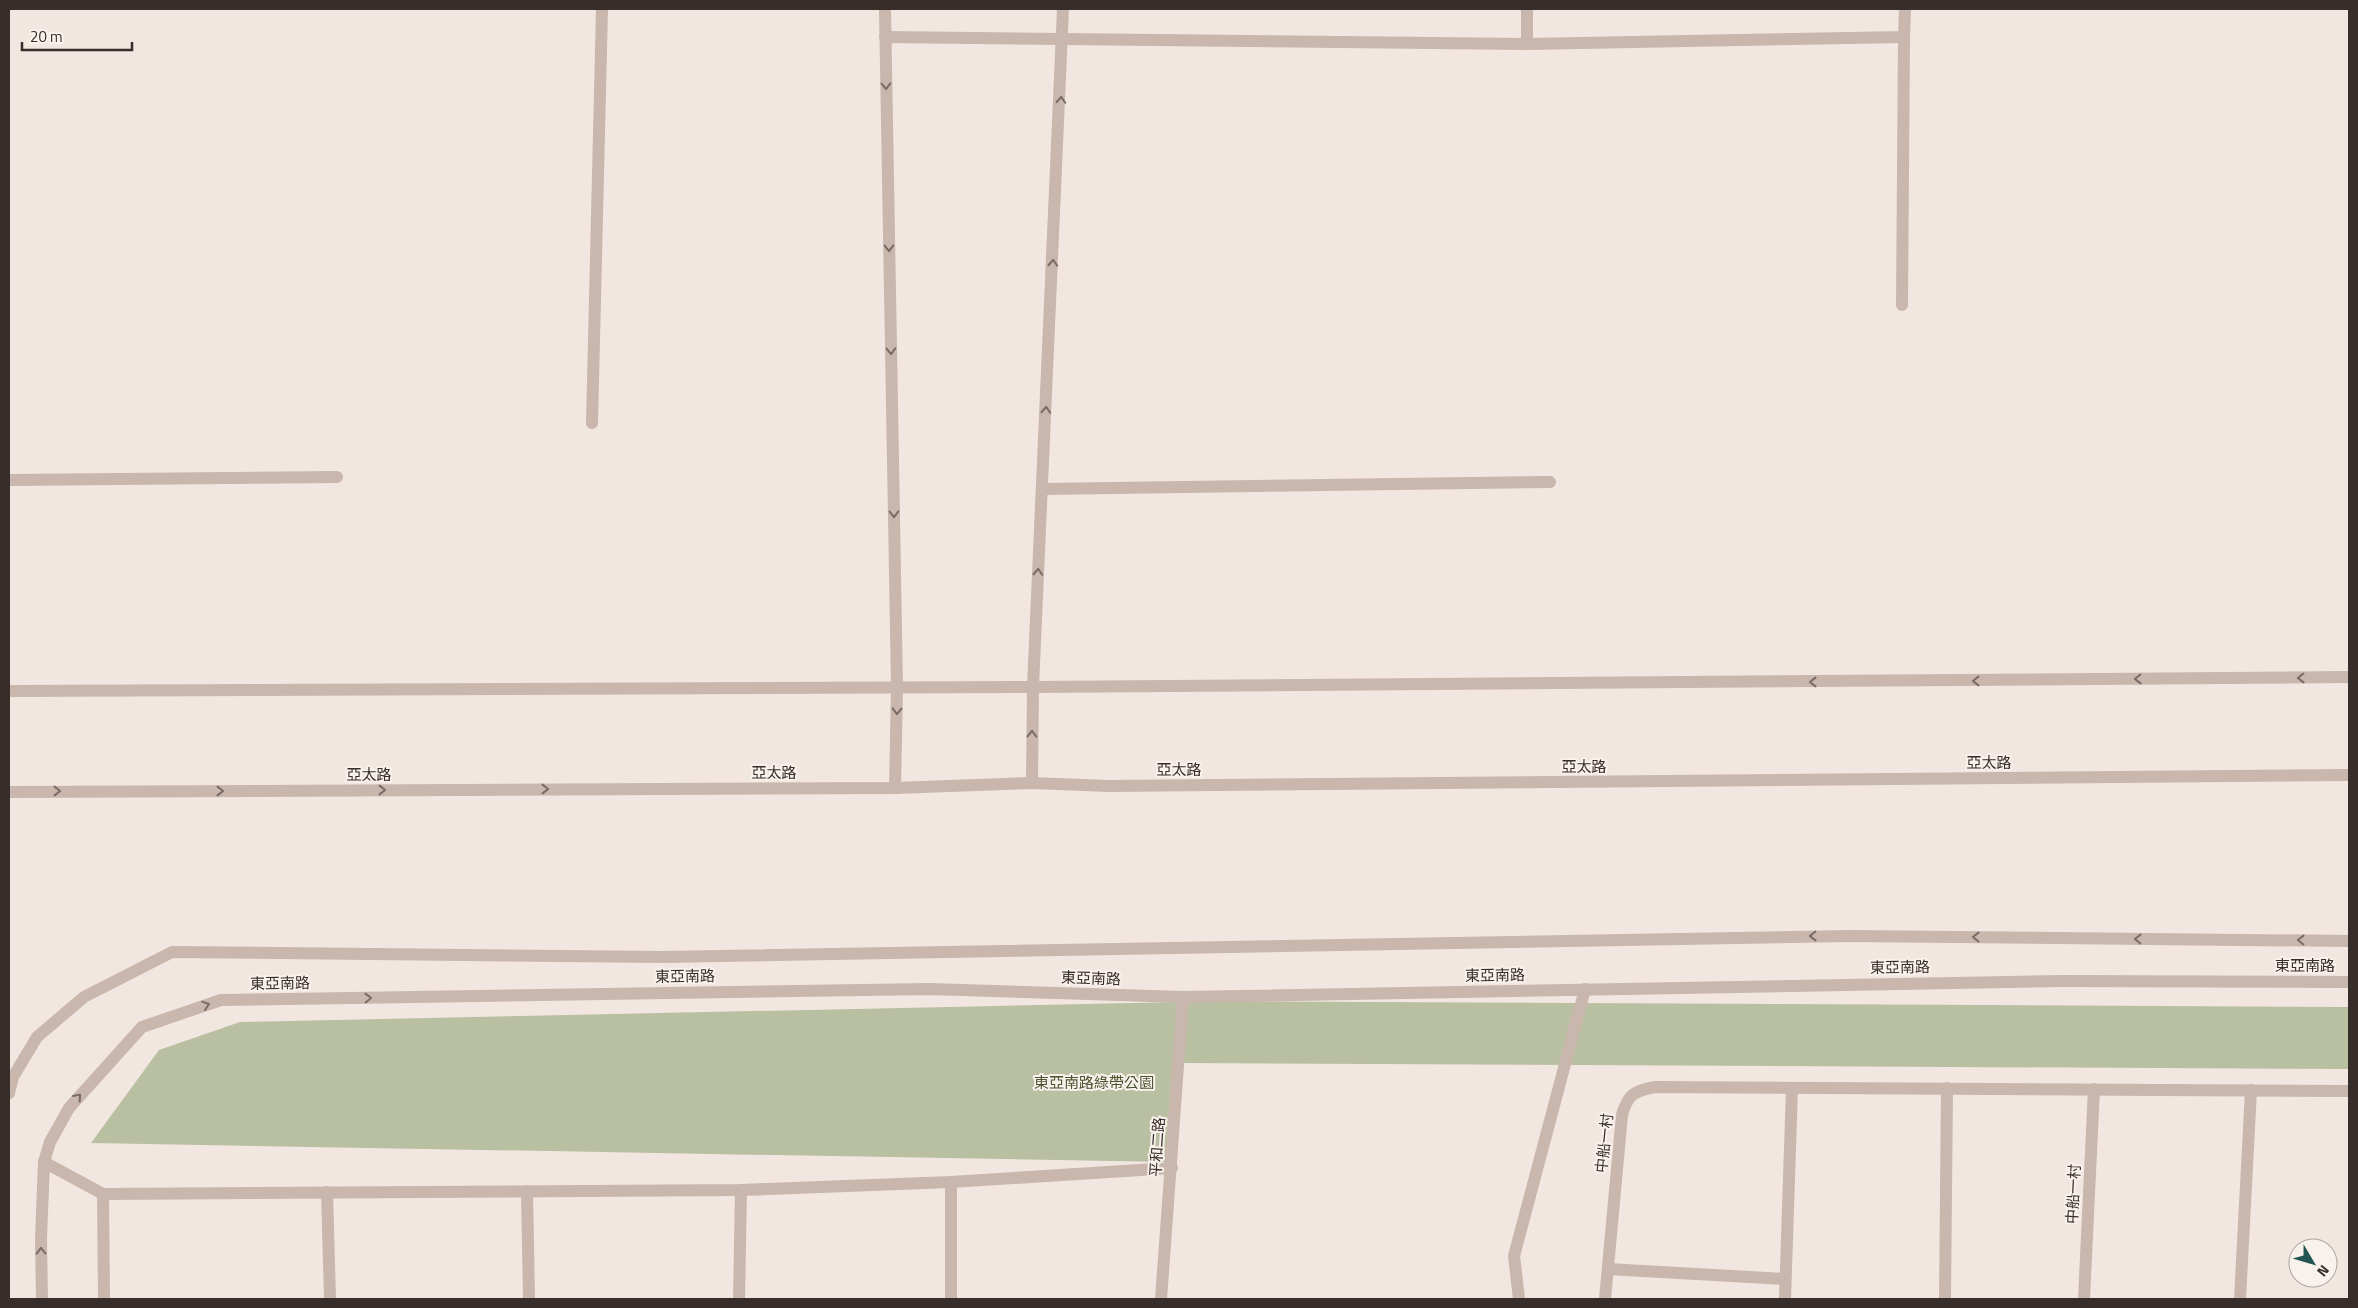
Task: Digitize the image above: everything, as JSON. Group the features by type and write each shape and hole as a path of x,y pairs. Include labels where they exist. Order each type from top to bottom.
{"street":[{"path":"592,423 602,9"},
{"path":"885,9 897,688 895,788"},
{"path":"1032,783 1032,687 1064,9"},
{"path":"1527,9 1527,44"},
{"path":"1902,305 1905,9"},
{"path":"885,37 1527,44 1904,37"},
{"path":"9,480 337,477"},
{"path":"1042,489 1550,482"},
{"path":"9,691 897,688 2349,677"},
{"name":"亞太路","path":"9,792 895,788 1032,783 1119,786 2349,775"},
{"name":"東亞南路","path":"9,1093 13,1077 37,1037 84,997 172,952 663,957 1849,936 2349,941"},
{"name":"東亞南路","path":"42,1299 41,1239 44,1162 50,1142 69,1108 142,1027 221,1000 930,988 1183,997 2062,981 2349,982"},
{"path":"1519,1299 1514,1256 1585,989"},
{"name":"平和二路","path":"1161,1299 1183,997"},
{"name":"中船一村","path":"1605,1299 1622,1114 1626,1100 1638,1090 1654,1087 2349,1091"},
{"path":"1785,1299 1792,1088"},
{"path":"1945,1299 1948,1088"},
{"name":"中船一村","path":"2084,1299 2094,1089"},
{"path":"2240,1299 2251,1090"},
{"path":"44,1162 103,1194 742,1190 951,1182 1172,1168"},
{"path":"951,1182 951,1299"},
{"path":"739,1299 742,1190"},
{"path":"527,1191 529,1299"},
{"path":"327,1192 330,1299"},
{"path":"103,1194 104,1299"},
{"path":"1608,1268 1785,1279"}],"green space":[{"name":"東亞南路綠帶公園","path":"1187,1001 2349,1007 2349,1069 1184,1063"},
{"name":"東亞南路綠帶公園","path":"1179,1002 1167,1162 91,1143 159,1050 240,1022"}]}
